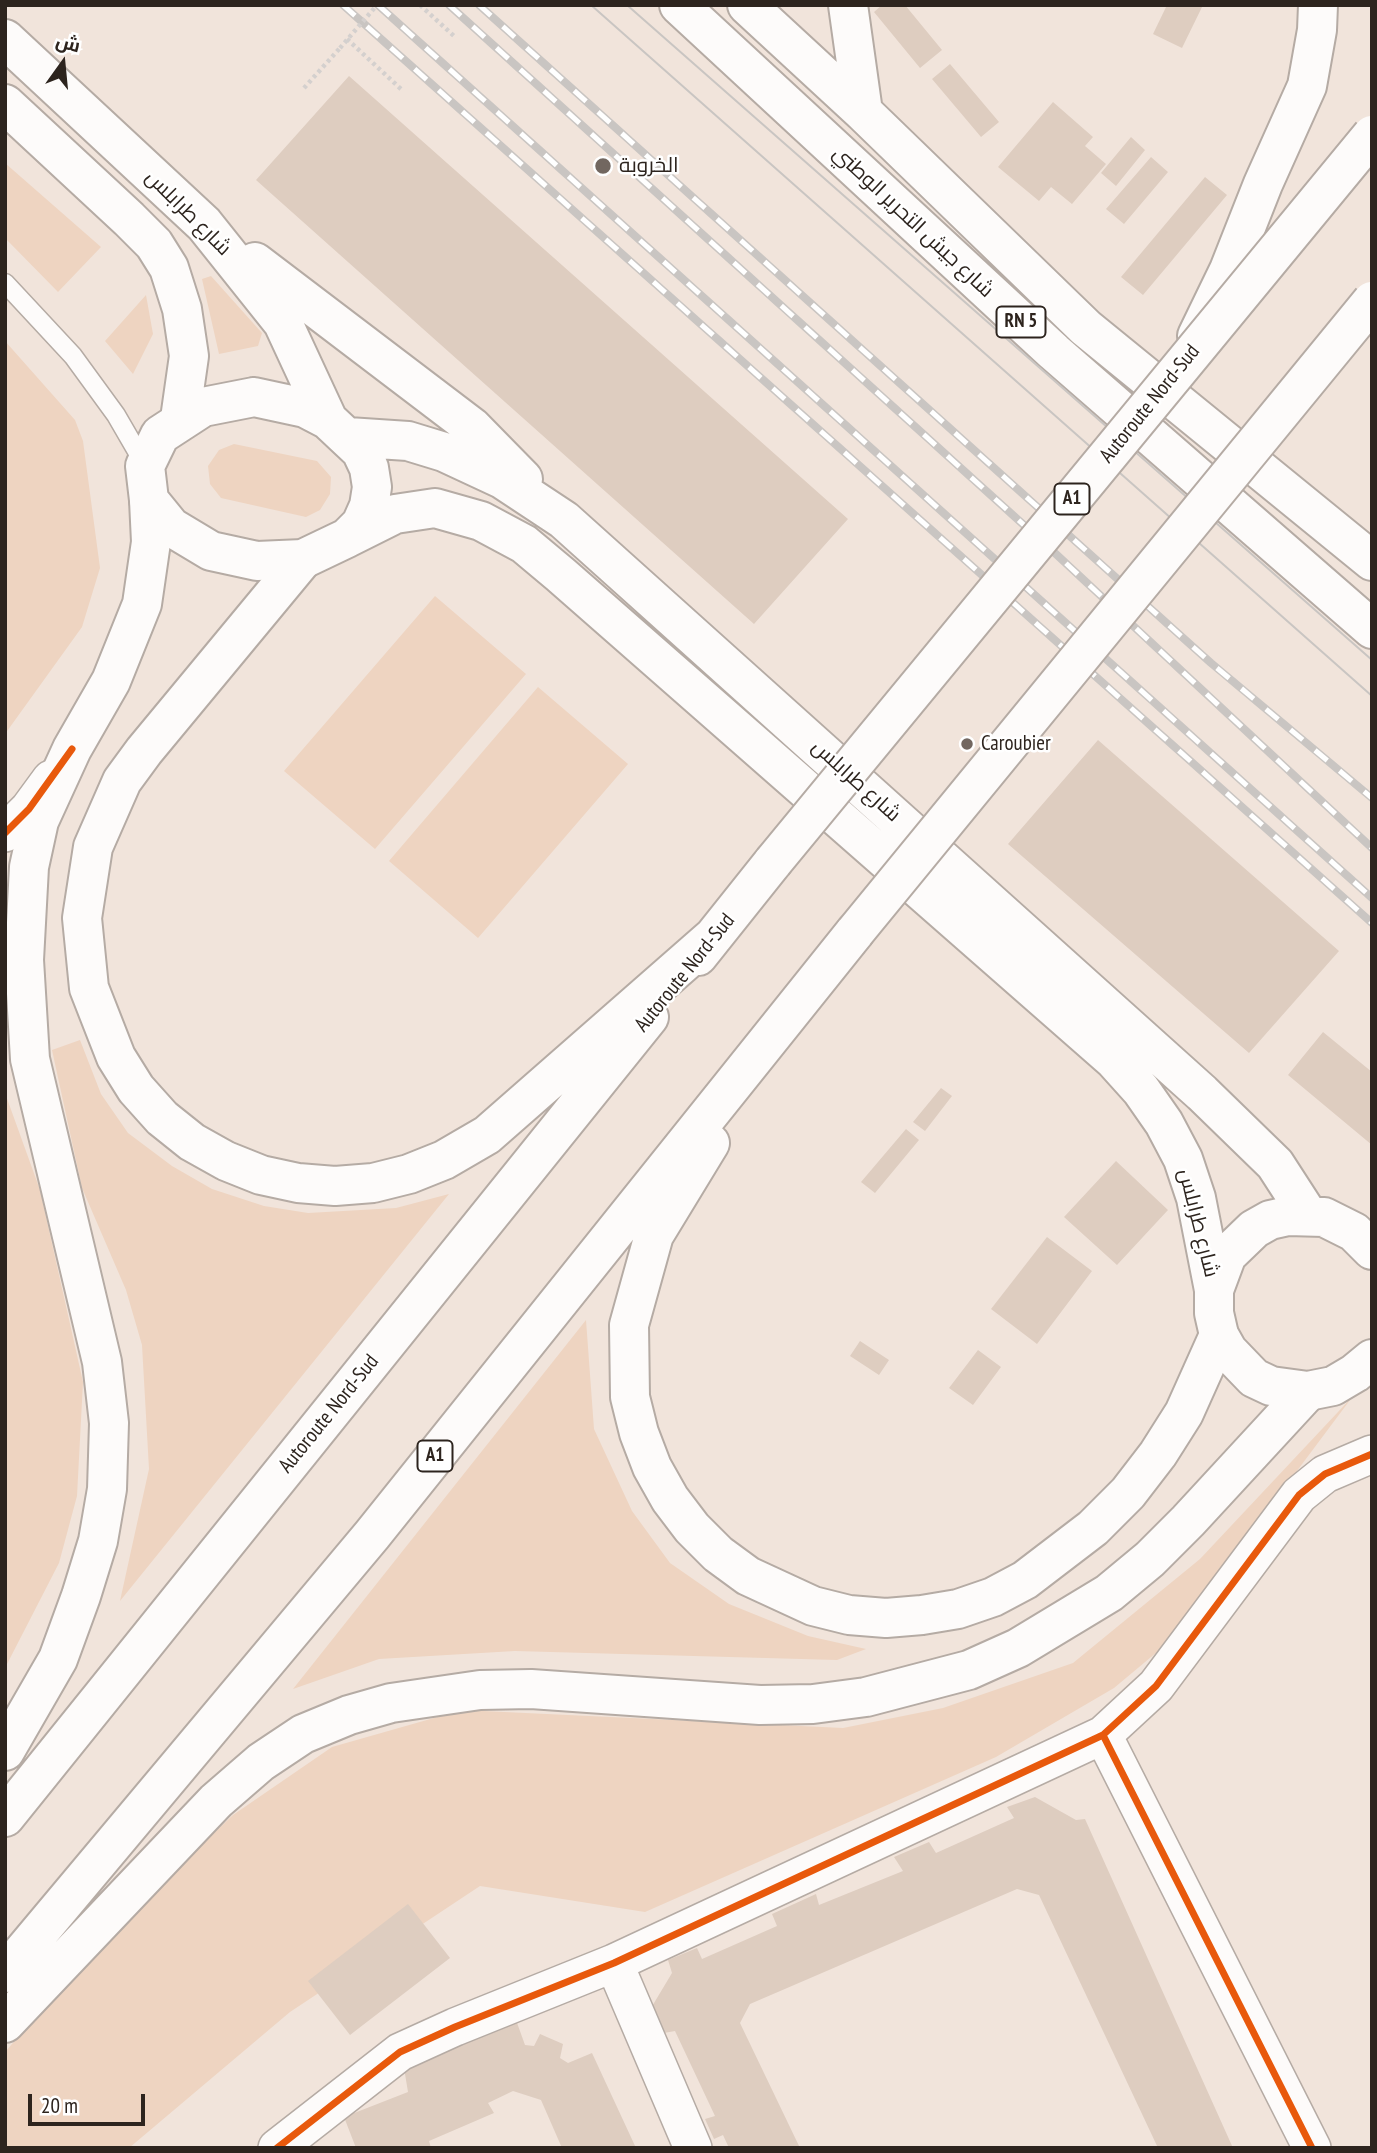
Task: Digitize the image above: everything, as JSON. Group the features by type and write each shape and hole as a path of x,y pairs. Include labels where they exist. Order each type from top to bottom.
{"main road":[{"name":"شارع جيش التحرير الوطني","path":"679,5 1054,352 1372,629"},
{"name":"شارع جيش التحرير الوطني","path":"747,5 863,112 1086,328 1372,561"},
{"path":"848,5 863,112"},
{"path":"1178,371 1229,270 1263,184 1307,86 1317,30 1318,5"},
{"name":"شارع طرابلس","path":"5,39 204,224 283,323 338,428 408,441 444,452 502,479 564,520 1202,1093 1275,1164 1308,1215"},
{"path":"5,104 130,219 154,244 169,268 182,309 188,356 180,419"},
{"name":"Autoroute Nord-Sud","path":"5,1817 773,862 1372,135"},
{"path":"204,224 472,427 564,520"},
{"name":"A1","path":"5,1973 372,1535 799,999 1372,301"},
{"path":"5,1751 58,1659 82,1596 98,1541 107,1489 110,1423 99,1350 30,1059 24,960 29,867 39,821 72,749 111,681 142,604 151,542 147,482 160,435 180,419 204,407 254,397 305,408 338,428 365,460 372,487 369,506 361,524 347,538 303,559 257,561 211,551 171,527 147,482"},
{"name":"شارع طرابلس","path":"347,538 395,514 435,508 481,521 524,544 1114,1060 1149,1101 1183,1159 1196,1198 1214,1290 1214,1313 1219,1335"},
{"path":"303,559 144,751 111,802 93,847 82,918 89,988 116,1057 136,1089 162,1118 192,1142 226,1161 261,1175 298,1183 335,1186 373,1183 409,1174 444,1160 487,1135 713,937"},
{"path":"799,999 654,1235 629,1325 628,1373 639,1433 670,1499 692,1528 718,1554 748,1576 780,1593 813,1606 849,1615 886,1618 922,1615 958,1609 993,1597 1055,1559 1093,1528 1128,1493 1158,1454 1184,1413 1219,1335"},
{"path":"1214,1290 1227,1255 1254,1229 1279,1218 1308,1215 1339,1223 1372,1250"},
{"path":"1219,1335 1240,1366 1254,1378 1289,1391 1308,1391 1333,1386 1368,1366"},
{"path":"5,2022 216,1801 261,1762 303,1734 349,1715 391,1703 480,1690 531,1689 760,1705 813,1704 866,1697 969,1670 1030,1642 1109,1593 1188,1521 1308,1391"}],"street":[{"path":"5,833 29,809 72,749"},
{"path":"5,1012 30,1059"},
{"path":"296,2142 400,2052 614,1963 1103,1735 1156,1686 1299,1495 1325,1474 1372,1454"},
{"path":"1103,1735 1312,2148"},
{"path":"614,1963 693,2148"}],"lane":[{"path":"5,283 73,356 116,415 147,482"}],"path":[{"path":"304,88 377,5"},
{"path":"420,5 454,36"},
{"path":"347,39 402,90"}],"shaded area":[{"path":"5,163 101,247 58,292 5,238"},
{"path":"211,276 262,333 258,346 219,354 202,279"},
{"path":"146,295 153,334 133,374 105,341"},
{"path":"5,341 75,420 83,441 100,568 82,627 5,734"},
{"path":"234,444 317,461 331,477 330,494 320,510 306,517 221,498 210,484 208,466 219,450"},
{"path":"435,596 526,674 375,849 284,771"},
{"path":"538,687 628,764 478,938 389,861"},
{"path":"80,1040 101,1094 128,1133 172,1166 212,1189 264,1206 308,1213 396,1208 449,1194 120,1601 149,1469 142,1345 126,1290 82,1188 52,1050"},
{"path":"5,1093 40,1190 83,1382 77,1496 59,1563 5,1668"},
{"path":"586,1320 594,1429 632,1511 670,1563 729,1604 808,1636 866,1649 837,1660 515,1651 379,1659 293,1689"},
{"path":"1353,1396 1169,1642 1114,1688 996,1757 645,1912 480,1886 290,2012 129,2148 5,2148 5,2052 107,1935 233,1815 332,1747 462,1710 843,1728 943,1708 1073,1663 1200,1559"}],"building":[{"path":"882,5 905,5 942,50 920,68 874,12"},
{"path":"1167,5 1203,5 1182,48 1153,34"},
{"path":"950,64 999,122 981,137 932,79"},
{"path":"349,76 848,519 754,624 256,180"},
{"path":"1053,102 1093,137 1085,146 1106,164 1072,204 1051,187 1039,201 998,167"},
{"path":"1131,137 1145,150 1116,186 1101,173"},
{"path":"1151,157 1168,172 1124,224 1106,209"},
{"path":"1205,177 1227,195 1143,295 1121,277"},
{"path":"1098,740 1339,951 1249,1053 1008,844"},
{"path":"1323,1032 1372,1072 1372,1145 1288,1075"},
{"path":"941,1088 952,1096 925,1131 913,1122"},
{"path":"906,1129 919,1140 875,1193 861,1182"},
{"path":"1116,1161 1168,1210 1117,1265 1064,1217"},
{"path":"1047,1237 1092,1271 1037,1344 991,1309"},
{"path":"860,1341 889,1360 879,1375 850,1356"},
{"path":"978,1350 1001,1367 973,1405 949,1388"},
{"path":"1035,1797 1076,1820 1085,1819 1233,2148 1158,2148 1039,1895 1017,1889 750,2004 740,2023 800,2148 729,2148 723,2135 714,2139 705,2119 715,2116 675,2031 664,2033 651,2008 672,1973 668,1960 697,1948 702,1959 777,1926 772,1914 816,1894 819,1905 903,1871 894,1857 929,1842 936,1853 1014,1818 1007,1807"},
{"path":"408,1904 450,1958 350,2035 308,1981"},
{"path":"516,2020 525,2045 534,2046 540,2034 563,2044 560,2058 568,2063 592,2053 636,2148 562,2148 541,2100 513,2091 488,2103 494,2113 429,2141 431,2148 356,2148 344,2117 408,2092 404,2068"}],"tram line":[{"path":"591,5 1372,696"},
{"path":"627,5 1372,660"}],"railway":[{"path":"343,5 1372,923"},
{"path":"378,5 1372,898"},
{"path":"449,5 1057,555 1372,848"},
{"path":"479,5 1211,663 1372,798"}],"cycle path":[{"path":"5,833 29,809 72,749"},
{"path":"277,2148 400,2052 614,1963 1103,1735 1156,1686 1299,1495 1325,1474 1372,1454"},
{"path":"1103,1735 1312,2148"}],"place":[{"name":"الخروبة","path":"603,166"},
{"name":"Caroubier","path":"967,744"}]}
